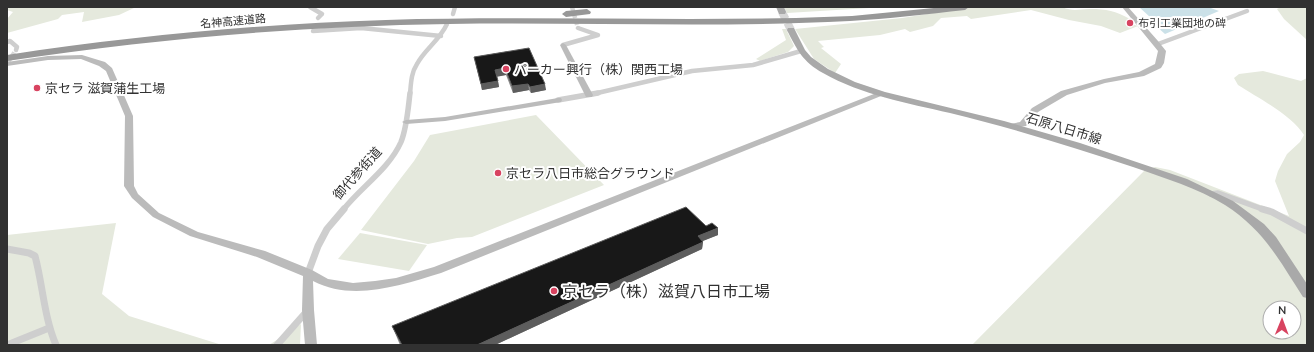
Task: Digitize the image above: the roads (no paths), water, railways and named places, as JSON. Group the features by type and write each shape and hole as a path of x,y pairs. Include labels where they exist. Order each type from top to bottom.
{"highway":[{"name":"名神高速道路","path":"7,60 119,40 224,29 327,22 457,15 674,18 811,16 886,12 935,7"},
{"path":"774,28 873,20 963,7"},
{"name":"名神高速道路","path":"7,60 117,44 276,29 383,23 513,20 803,21 889,16 963,7"},
{"path":"457,15 587,12"},
{"path":"759,14 811,16"},
{"path":"513,20 619,27"}],"main road":[{"name":"石原八日市線","path":"791,30 801,51 825,71 852,84 882,94 1013,126 1183,181 1229,203 1260,227 1272,240 1307,294"}],"street":[{"path":"310,7 322,14 318,18"},
{"path":"455,7 457,15"},
{"path":"1013,126 1023,124 1035,110 1064,92 1141,74 1152,70 1160,63 1162,51 1158,44 1125,7"},
{"path":"1158,44 1247,11"},
{"name":"御代参街道","path":"311,345 308,310 308,273 318,246 327,229 350,201 390,160 401,141 406,122 413,72 417,63 441,36 447,24"},
{"path":"313,31 361,28 441,36"},
{"path":"578,28 598,35 563,45 589,94"},
{"path":"7,42 10,41 17,47 16,50"},
{"path":"406,122 445,119 558,100 692,71 753,65 801,51"},
{"path":"7,60 82,57 102,64 109,70 130,116 129,186 135,196 156,215 194,234 261,254 308,273 326,283 353,287 396,282 437,270 882,94"},
{"path":"1211,194 1218,193 1272,212 1307,231"},
{"path":"7,249 29,253 35,256 40,274 49,328 56,345"},
{"path":"277,345 308,310"},
{"path":"7,345 49,328"}],"water":[{"path":"1139,7 1208,7 1219,11 1165,34 1147,18 1150,17"}],"tunnel":[{"path":"572,7 578,28"},
{"path":"782,12 791,30"},
{"path":"8,62 16,50"}],"place":[{"name":"布引工業団地の碑","path":"1130,23"},
{"name":"パーカー興行（株）関西工場","path":"506,69"},
{"name":"京セラ 滋賀蒲生工場","path":"37,88"},
{"name":"京セラ八日市総合グラウンド","path":"498,173"},
{"name":"京セラ（株）滋賀八日市工場","path":"554,291"}]}
